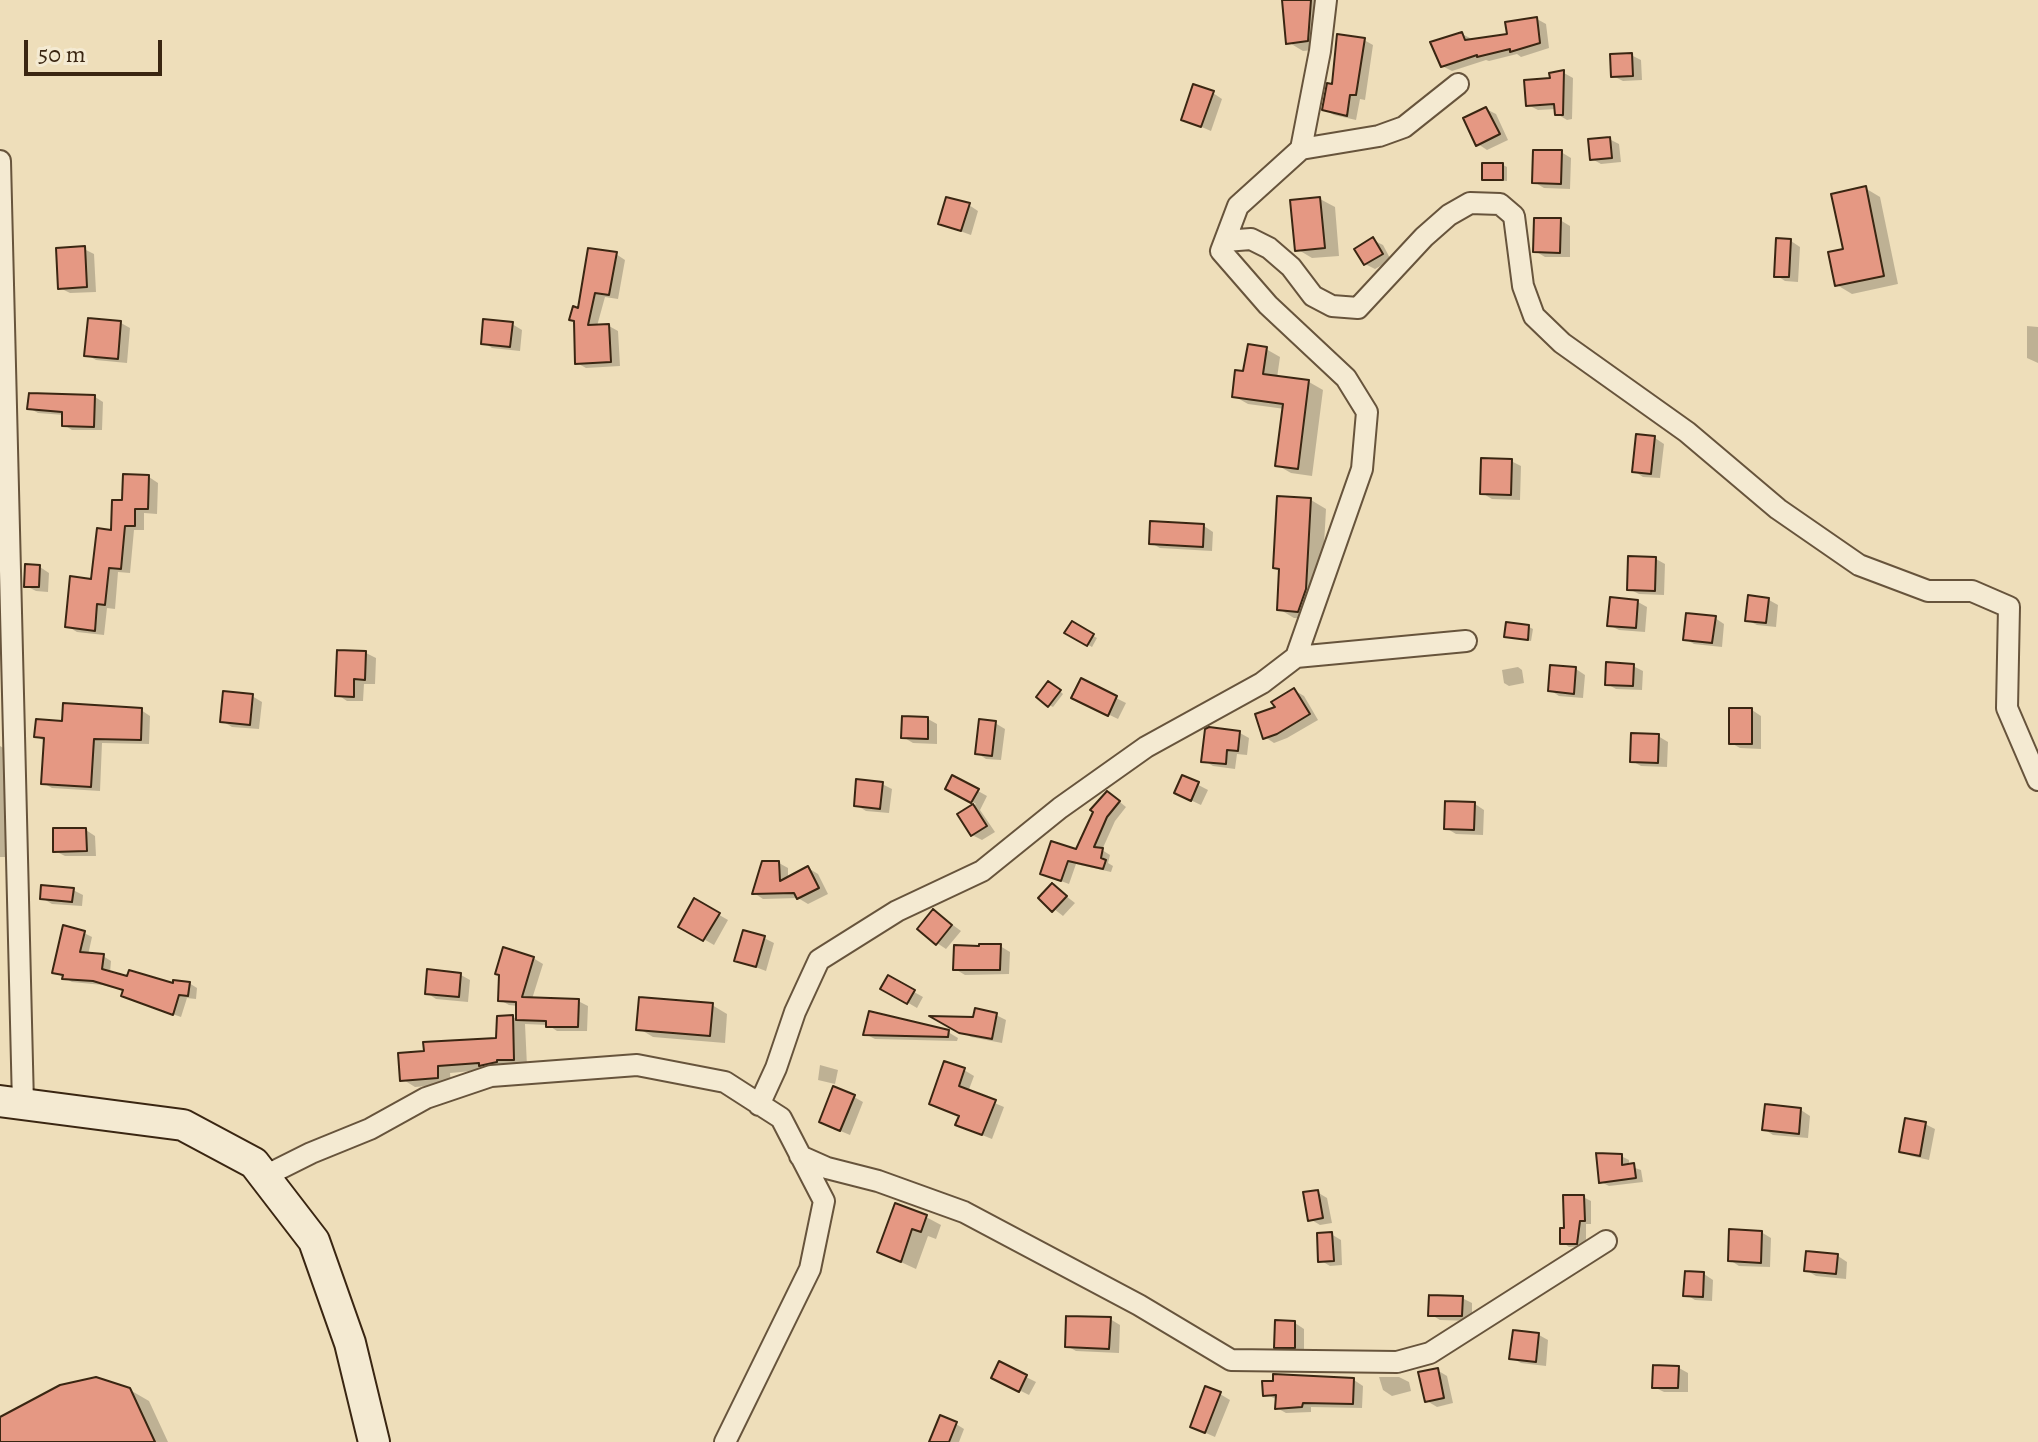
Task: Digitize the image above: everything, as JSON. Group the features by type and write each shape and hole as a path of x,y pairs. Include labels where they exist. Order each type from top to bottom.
{"main road":[{"path":"12,1103 183,1125 254,1163 314,1241 350,1343 374,1442"}],"street":[{"path":"1301,149 1320,51 1326,0"},
{"path":"1296,657 1362,469 1367,412 1346,378 1268,305 1221,251 1238,206 1301,149 1379,136 1404,127 1458,84"},
{"path":"0,161 12,1103"},
{"path":"1225,241 1251,239 1269,248 1291,267 1313,296 1332,306 1358,308 1424,237 1449,215 1470,203 1500,204 1514,216 1523,286 1534,316 1562,343 1687,432 1778,509 1859,565 1928,591 1972,591 2009,607 2007,708 2038,780"},
{"path":"759,1105 819,960 897,911 982,871 1060,808 1146,747 1262,683 1296,657 1466,641"},
{"path":"265,1176 370,1129 426,1098 491,1076 637,1065 725,1082 781,1118 824,1201 810,1269 725,1442"},
{"path":"800,1156 827,1168 878,1181 964,1212 1139,1305 1231,1360 1397,1362 1430,1353 1606,1241"}],"building":[{"path":"1282,0 1311,0 1308,41 1286,44"},
{"path":"1537,17 1540,43 1510,52 1510,49 1477,55 1441,67 1430,42 1462,32 1465,40 1507,34 1505,22"},
{"path":"1337,34 1365,38 1356,95 1350,95 1347,116 1322,110 1327,83 1332,84"},
{"path":"1632,53 1633,76 1611,77 1610,54"},
{"path":"1564,70 1563,115 1555,115 1554,104 1526,106 1524,80 1550,78 1549,73"},
{"path":"1193,84 1214,91 1201,127 1181,120"},
{"path":"1486,107 1500,134 1476,146 1463,118"},
{"path":"1610,137 1612,158 1590,160 1588,139"},
{"path":"1533,150 1562,150 1561,184 1532,183"},
{"path":"1482,163 1503,163 1503,180 1482,180"},
{"path":"1866,186 1884,276 1835,286 1828,252 1843,249 1831,194"},
{"path":"946,197 970,203 961,231 938,224"},
{"path":"1320,197 1325,248 1295,251 1290,200"},
{"path":"1534,218 1561,218 1560,253 1533,252"},
{"path":"1373,237 1383,254 1364,265 1354,249"},
{"path":"1776,238 1791,239 1789,277 1774,277"},
{"path":"85,246 87,287 58,289 56,248"},
{"path":"588,248 617,252 609,295 595,293 588,325 609,324 611,362 575,364 574,321 569,320 573,306 578,308"},
{"path":"88,318 121,321 118,359 84,356"},
{"path":"483,319 513,322 510,347 481,344"},
{"path":"1248,344 1267,347 1263,374 1309,380 1298,469 1275,466 1283,404 1232,397 1235,370 1243,371"},
{"path":"29,393 95,395 94,427 62,426 62,412 27,409"},
{"path":"1636,434 1655,436 1651,474 1632,472"},
{"path":"1481,458 1512,459 1511,495 1480,494"},
{"path":"123,474 149,475 148,509 135,509 135,526 125,526 121,569 109,568 105,605 97,604 95,631 65,627 70,576 91,579 97,528 111,530 112,500 122,500"},
{"path":"1277,496 1311,498 1306,589 1298,612 1277,610 1279,569 1273,568"},
{"path":"1150,521 1204,524 1203,547 1149,544"},
{"path":"1628,556 1656,557 1655,591 1627,590"},
{"path":"25,564 40,565 39,587 24,587"},
{"path":"1748,595 1769,598 1766,623 1745,621"},
{"path":"1610,597 1638,600 1636,628 1607,626"},
{"path":"1686,613 1716,616 1712,643 1683,640"},
{"path":"1072,621 1094,634 1087,646 1064,633"},
{"path":"1506,622 1529,625 1528,640 1504,637"},
{"path":"337,650 366,651 365,680 354,679 354,697 335,696"},
{"path":"1606,662 1634,664 1633,686 1605,685"},
{"path":"1550,665 1576,667 1574,694 1548,691"},
{"path":"1081,678 1117,696 1108,716 1071,698"},
{"path":"1048,681 1061,690 1048,707 1036,697"},
{"path":"1294,688 1310,714 1263,739 1255,714 1275,707 1271,702"},
{"path":"223,691 253,694 250,725 220,722"},
{"path":"63,703 142,708 141,740 94,739 91,787 41,784 44,738 34,737 36,719 62,721"},
{"path":"1729,708 1752,708 1752,744 1729,744"},
{"path":"902,716 928,717 928,739 901,738"},
{"path":"979,719 996,721 992,756 975,754"},
{"path":"1205,729 1240,731 1238,751 1227,750 1226,764 1201,762"},
{"path":"1631,733 1659,734 1658,763 1630,762"},
{"path":"952,775 979,789 971,803 945,789"},
{"path":"1182,775 1199,782 1191,801 1174,793"},
{"path":"856,779 883,782 880,809 854,806"},
{"path":"1107,791 1120,801 1107,817 1094,847 1103,848 1101,858 1106,860 1103,869 1068,861 1061,881 1040,874 1051,841 1076,849 1093,812 1090,810"},
{"path":"1445,801 1475,802 1474,830 1444,829"},
{"path":"973,804 987,826 971,836 957,814"},
{"path":"53,828 86,828 87,851 53,852"},
{"path":"762,861 779,861 780,881 808,866 819,888 797,899 794,893 752,894"},
{"path":"1052,883 1067,896 1052,912 1038,898"},
{"path":"41,885 74,888 72,902 40,899"},
{"path":"694,898 720,913 703,941 678,927"},
{"path":"933,909 952,925 936,945 917,929"},
{"path":"63,925 85,931 80,952 104,954 102,969 127,976 129,970 173,983 173,980 190,982 188,996 179,995 173,1015 121,996 123,990 93,981 62,979 63,975 52,973"},
{"path":"743,930 765,936 756,967 734,961"},
{"path":"1001,944 1000,970 953,970 954,945"},
{"path":"503,947 534,957 522,997 579,999 578,1027 546,1027 546,1021 516,1020 516,1002 498,1001 499,975 495,974"},
{"path":"427,969 461,973 459,997 425,994"},
{"path":"888,975 915,990 907,1004 880,989"},
{"path":"639,997 713,1003 710,1036 636,1030"},
{"path":"975,1008 997,1013 992,1039 959,1033 929,1016 973,1017"},
{"path":"869,1011 949,1030 948,1037 863,1035"},
{"path":"513,1015 514,1060 497,1060 479,1066 479,1063 438,1066 438,1078 400,1081 398,1053 424,1051 423,1042 496,1038 497,1016"},
{"path":"944,1061 965,1068 959,1086 996,1100 982,1135 955,1125 959,1116 929,1104"},
{"path":"833,1086 855,1095 840,1131 819,1122"},
{"path":"1765,1104 1801,1108 1799,1134 1762,1130"},
{"path":"1905,1118 1926,1122 1920,1156 1899,1152"},
{"path":"1596,1153 1622,1154 1622,1165 1634,1163 1636,1178 1599,1183"},
{"path":"1318,1190 1323,1218 1308,1221 1303,1192"},
{"path":"1563,1195 1584,1195 1585,1221 1580,1221 1577,1244 1560,1244 1560,1228 1564,1228"},
{"path":"895,1203 927,1215 921,1232 912,1229 901,1262 877,1252"},
{"path":"1729,1229 1762,1231 1761,1263 1728,1261"},
{"path":"1332,1232 1334,1261 1318,1262 1317,1233"},
{"path":"1806,1251 1838,1254 1836,1274 1804,1271"},
{"path":"1685,1271 1704,1272 1703,1297 1683,1296"},
{"path":"1429,1295 1463,1296 1462,1316 1428,1316"},
{"path":"1066,1316 1111,1317 1109,1349 1065,1347"},
{"path":"1275,1320 1295,1321 1295,1348 1274,1348"},
{"path":"1513,1330 1539,1333 1536,1362 1509,1359"},
{"path":"999,1361 1027,1375 1019,1392 991,1378"},
{"path":"1653,1365 1679,1366 1678,1388 1652,1388"},
{"path":"1438,1368 1444,1398 1425,1402 1418,1372"},
{"path":"1273,1374 1354,1378 1353,1404 1303,1403 1302,1407 1275,1409 1276,1395 1263,1396 1262,1381 1273,1381"},
{"path":"96,1377 130,1388 155,1442 0,1442 0,1417 60,1385"},
{"path":"1205,1386 1221,1392 1205,1433 1190,1427"},
{"path":"940,1415 957,1422 949,1442 929,1442"}]}
